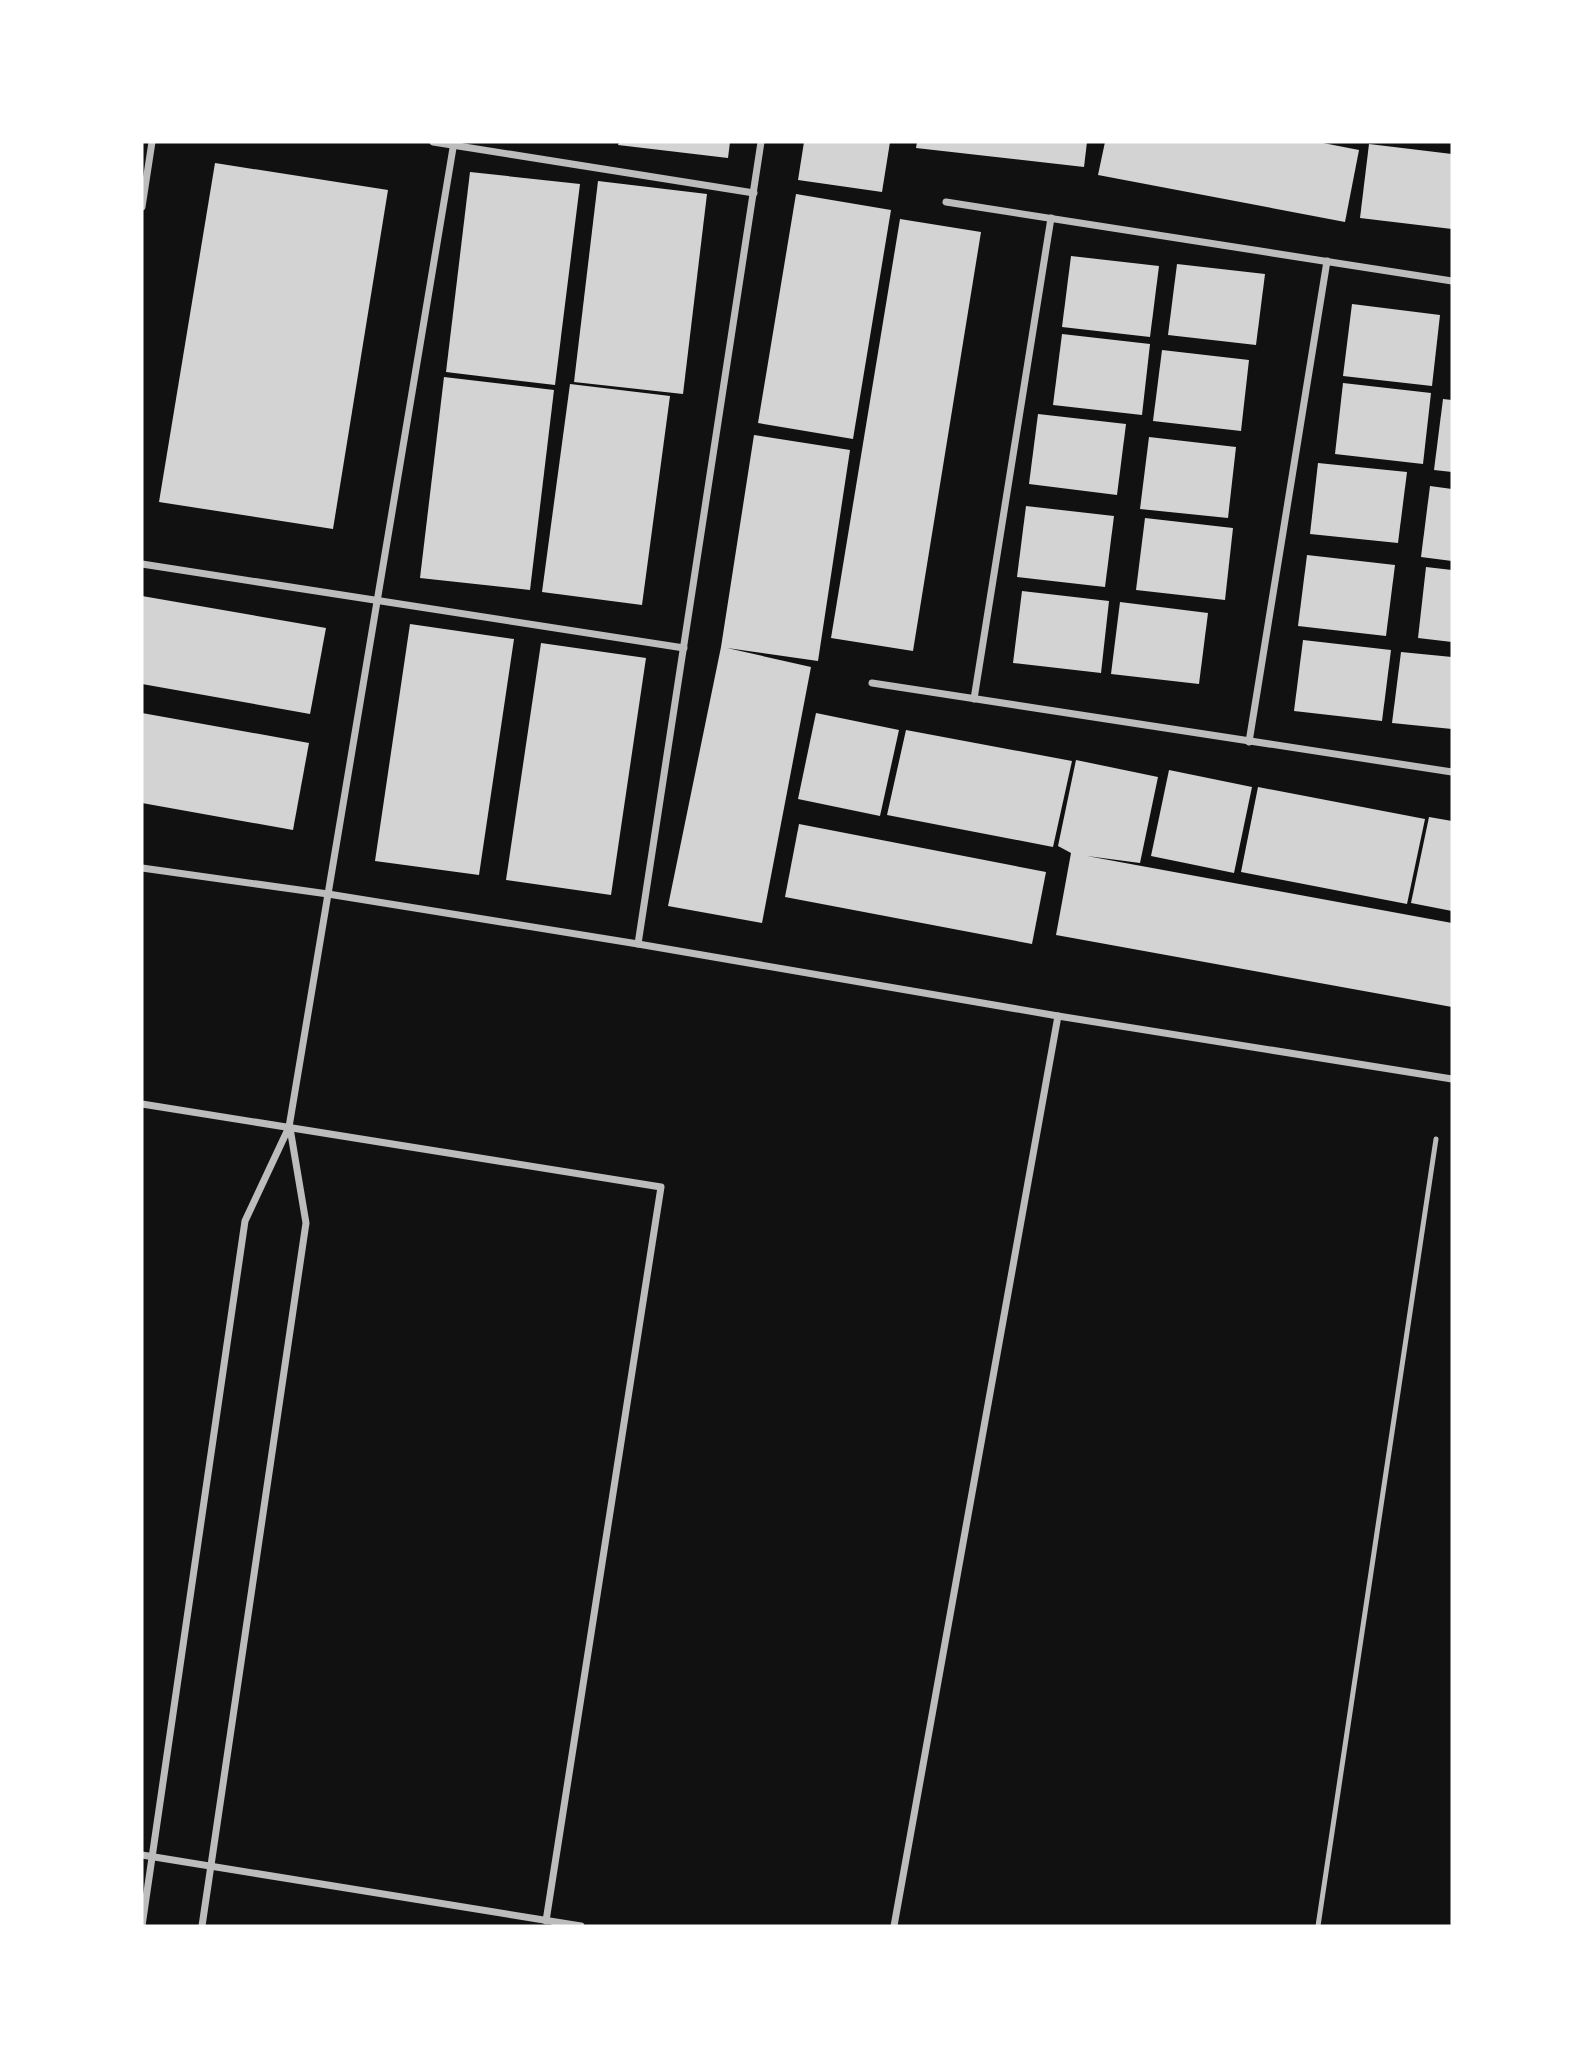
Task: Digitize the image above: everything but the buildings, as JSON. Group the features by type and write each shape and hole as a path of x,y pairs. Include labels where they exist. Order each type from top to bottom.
{"street":[{"path":"142,207 152,142"},
{"path":"433,142 453,143 754,193"},
{"path":"638,944 761,142"},
{"path":"142,1926 245,1221 289,1127 453,143"},
{"path":"946,202 1452,281"},
{"path":"974,699 1051,218"},
{"path":"1250,742 1327,261"},
{"path":"142,564 684,648"},
{"path":"872,683 1452,772"},
{"path":"142,868 328,894 1452,1079"},
{"path":"894,1926 1058,1016"},
{"path":"142,1104 661,1187 546,1921"},
{"path":"202,1926 306,1223 289,1127"},
{"path":"142,1854 581,1926"}],"lane":[{"path":"1318,1926 1436,1139"}]}
